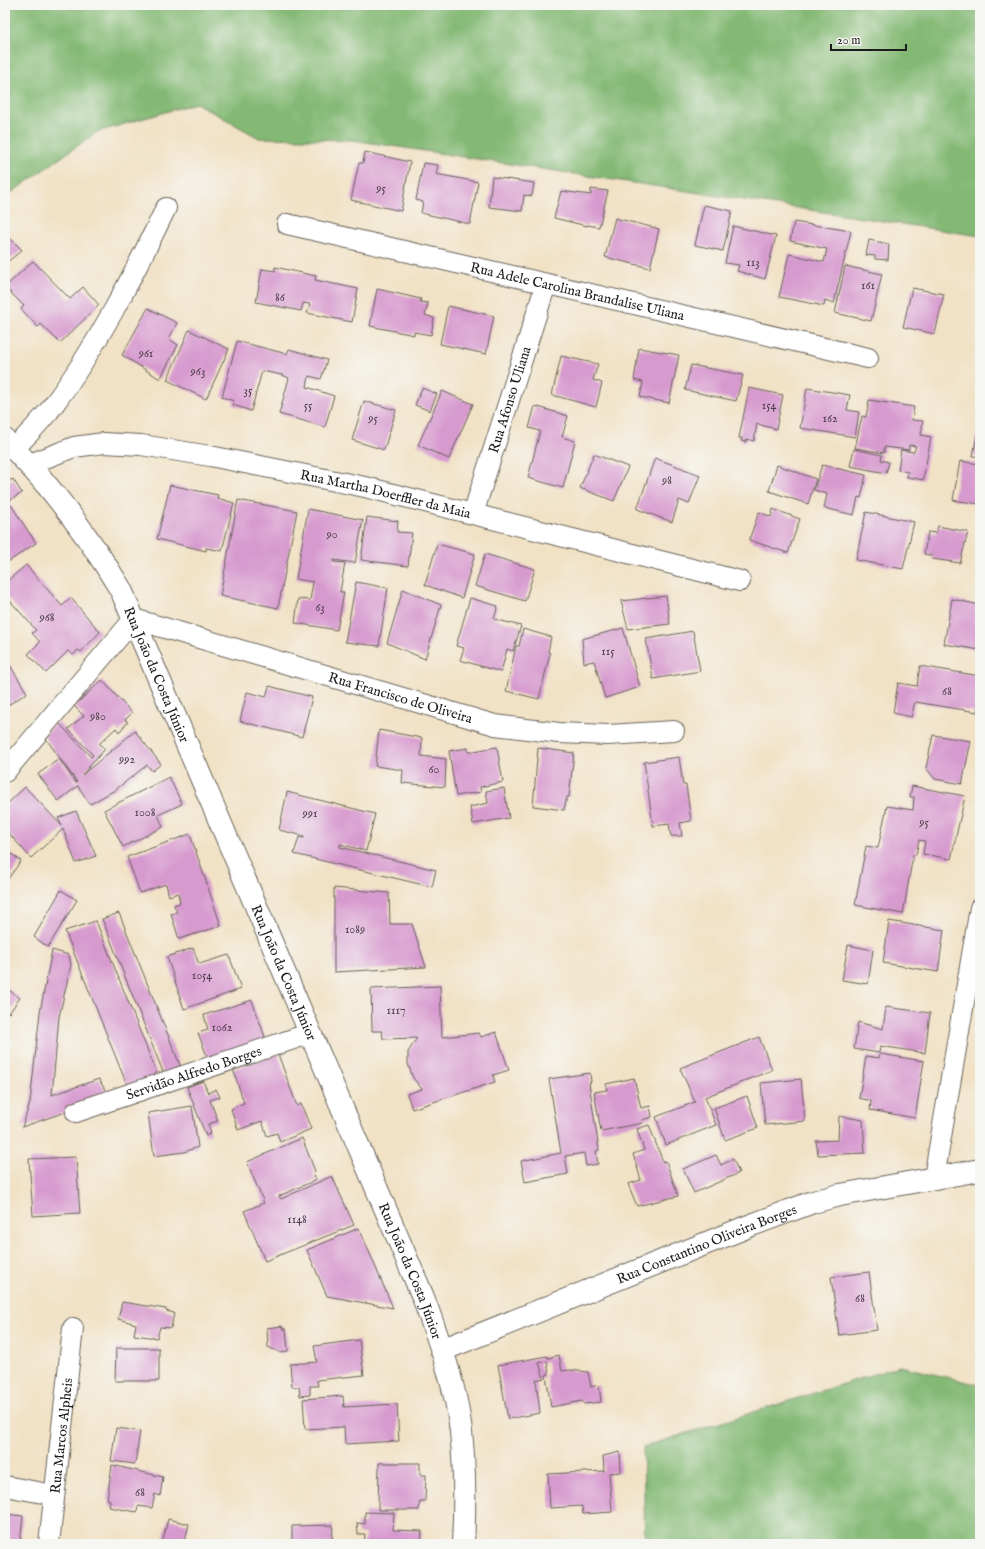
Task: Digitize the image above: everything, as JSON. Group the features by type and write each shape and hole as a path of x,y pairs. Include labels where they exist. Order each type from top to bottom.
{"main road":[{"name":"Rua João da Costa Júnior","path":"10,445 30,464 97,551 120,590 134,619 424,1298 453,1388 461,1431 464,1477 463,1544"},
{"name":"Rua Constantino Oliveira Borges","path":"442,1350 813,1202 980,1170"}],"street":[{"path":"10,445 48,411 85,360 131,280 166,208"},
{"name":"Rua Adele Carolina Brandalise Uliana","path":"287,224 868,358"},
{"name":"Rua Afonso Uliana","path":"473,514 546,284"},
{"name":"Rua Martha Doerffler da Maia","path":"30,464 74,447 104,443 141,445 275,468 365,487 740,581"},
{"path":"5,772 134,619"},
{"name":"Rua Francisco de Oliveira","path":"134,619 495,725 559,733 608,735 674,731"},
{"path":"934,1178 980,908"},
{"name":"Servidão Alfredo Borges","path":"76,1112 311,1032"},
{"name":"Rua Marcos Alpheis","path":"49,1544 73,1328"},
{"path":"5,1486 54,1495"}],"green space":[{"path":"5,5 980,5 980,236 353,140 259,138 196,103 97,132 5,197"},
{"path":"900,1366 980,1385 980,1544 645,1544 643,1447"}],"building":[{"path":"365,152 410,162 401,211 351,200 359,163 363,163"},
{"path":"423,163 438,165 436,174 478,182 470,224 421,213 423,202 416,200"},
{"path":"492,177 534,183 532,196 524,195 522,211 489,207"},
{"path":"591,189 608,191 599,227 587,226 554,218 561,191 591,195"},
{"path":"704,205 732,211 723,251 695,245"},
{"path":"615,218 659,229 650,268 605,257"},
{"path":"794,222 851,231 834,303 825,300 824,306 779,297 789,254 824,262 827,249 790,241"},
{"path":"733,226 776,236 765,279 737,271 739,265 725,263"},
{"path":"5,233 22,250 5,264"},
{"path":"869,240 889,244 888,260 875,259 875,256 866,255"},
{"path":"33,261 70,299 83,287 99,305 60,343 41,324 38,327 21,309 24,306 5,287"},
{"path":"845,266 882,274 871,321 835,313"},
{"path":"275,267 316,276 315,280 358,289 352,322 307,313 310,304 303,303 301,311 256,302 262,269 275,271"},
{"path":"912,288 944,294 935,334 903,327"},
{"path":"377,289 421,299 420,302 428,303 425,315 434,318 431,335 414,332 414,335 370,326"},
{"path":"448,306 494,316 486,354 440,344"},
{"path":"148,308 177,323 169,339 178,345 160,379 122,355"},
{"path":"189,330 229,349 206,399 167,380"},
{"path":"237,341 287,354 289,349 327,360 321,379 309,376 307,387 334,396 325,427 279,414 289,378 282,375 262,371 251,411 233,405 234,401 222,397"},
{"path":"639,348 679,355 669,403 640,397 643,382 634,380"},
{"path":"561,356 598,364 593,380 602,383 596,407 552,395"},
{"path":"691,365 743,375 736,401 685,390"},
{"path":"422,388 437,394 430,411 415,405"},
{"path":"749,388 783,395 776,429 757,424 754,441 747,439 746,442 741,441 742,438 739,438"},
{"path":"807,388 850,395 847,410 859,412 855,437 800,428"},
{"path":"442,391 473,404 449,459 418,445"},
{"path":"869,400 914,407 912,420 923,421 921,435 931,437 923,480 907,477 908,472 898,470 901,450 914,452 916,446 909,445 909,450 884,447 884,453 855,448 862,416 866,417"},
{"path":"364,401 396,410 384,450 352,440"},
{"path":"535,406 568,416 562,437 575,441 563,488 528,478 540,431 529,428"},
{"path":"980,424 980,457 973,456"},
{"path":"854,449 882,455 881,460 889,462 886,473 850,466"},
{"path":"594,454 628,467 614,501 580,488"},
{"path":"655,458 700,475 689,504 679,500 672,522 637,509"},
{"path":"960,461 979,464 980,504 953,500"},
{"path":"777,465 816,479 808,504 769,491"},
{"path":"822,465 866,475 861,498 858,497 854,515 824,508 827,494 814,490"},
{"path":"13,479 22,493 5,503 5,483"},
{"path":"170,485 218,495 217,498 234,503 222,551 206,548 206,551 157,539"},
{"path":"238,500 297,511 278,608 220,596"},
{"path":"11,505 36,543 5,564 5,509"},
{"path":"308,509 363,520 355,563 334,560 334,562 345,563 340,592 344,592 337,630 295,623 298,599 310,600 313,582 296,579"},
{"path":"773,509 800,519 788,553 749,540 759,512 771,517"},
{"path":"866,512 914,522 903,569 856,560"},
{"path":"367,517 398,521 397,532 412,533 408,566 361,560"},
{"path":"938,526 968,532 960,563 932,559 933,556 924,554 928,532 936,533"},
{"path":"437,544 475,554 462,598 425,585"},
{"path":"485,554 535,569 525,601 475,586"},
{"path":"26,565 62,606 71,598 100,632 81,652 78,650 73,655 68,651 46,673 28,654 40,642 32,633 36,630 5,595 5,583"},
{"path":"356,582 388,588 379,646 345,642"},
{"path":"403,589 441,605 425,659 387,643"},
{"path":"666,596 670,624 628,629 621,601"},
{"path":"470,598 498,606 494,619 521,626 513,651 507,649 501,672 460,660 464,648 456,646"},
{"path":"952,599 980,605 980,650 944,644"},
{"path":"623,628 640,687 605,698 594,661 584,663 582,639"},
{"path":"523,629 551,637 548,652 550,653 539,699 506,691 516,646 519,646"},
{"path":"693,631 700,671 653,679 646,639"},
{"path":"5,657 27,693 5,707"},
{"path":"920,666 980,676 980,694 977,712 915,702 911,717 893,713 898,683 917,686"},
{"path":"102,680 132,713 125,720 128,722 119,732 116,728 99,744 105,749 82,775 135,731 161,764 152,771 147,765 115,790 90,804 78,786 58,801 38,774 59,759 76,783 77,782 44,736 57,721 91,757 93,755 68,729 84,716 74,706"},
{"path":"269,686 312,697 302,737 240,721 247,692 266,697"},
{"path":"379,730 422,738 421,756 446,759 445,787 402,783 403,770 375,766"},
{"path":"933,735 971,741 962,784 935,779 926,768"},
{"path":"497,747 503,782 480,787 481,792 456,796 449,751 468,748 468,752"},
{"path":"538,748 574,753 569,797 567,797 564,810 533,806"},
{"path":"679,757 683,785 686,785 691,821 680,823 682,836 671,836 669,824 653,826 644,762"},
{"path":"169,777 182,804 158,815 163,827 123,847 104,810"},
{"path":"912,786 965,796 951,859 923,854 925,841 919,840 916,855 913,855 903,914 855,905 866,846 878,848 887,806 913,810 914,797 910,797"},
{"path":"25,787 62,826 58,818 76,811 96,856 76,863 63,829 31,858 5,829 5,806"},
{"path":"504,788 509,818 473,824 470,807 488,803 486,791"},
{"path":"287,792 375,814 366,851 340,844 340,847 436,870 432,887 294,854 299,837 304,838 304,836 279,830"},
{"path":"190,834 221,926 179,939 171,914 177,912 174,905 180,903 178,893 169,896 166,884 140,893 127,857"},
{"path":"5,849 21,861 5,883"},
{"path":"334,888 389,893 390,924 412,924 426,967 334,972"},
{"path":"61,890 77,900 48,947 34,937"},
{"path":"119,913 182,1070 165,1077 102,919"},
{"path":"96,921 159,1079 129,1090 65,931"},
{"path":"889,921 944,930 938,972 883,963"},
{"path":"848,945 873,950 868,984 842,980"},
{"path":"193,948 199,964 229,955 241,989 184,1009 167,957"},
{"path":"52,950 69,955 71,965 59,1017 52,1095 99,1079 109,1097 22,1127 30,1103 40,1012"},
{"path":"440,986 442,1037 479,1033 481,1037 496,1032 509,1070 493,1075 495,1082 412,1109 407,1094 422,1089 413,1078 408,1064 408,1052 417,1038 383,1039 382,1031 372,1031 371,989"},
{"path":"5,987 20,998 9,1013 5,1011"},
{"path":"252,1000 266,1040 209,1061 198,1033 208,1030 204,1015"},
{"path":"886,1007 930,1013 925,1053 880,1046 879,1053 854,1049 858,1022 883,1029"},
{"path":"759,1037 772,1070 705,1097 716,1125 666,1145 656,1117 695,1102 680,1068"},
{"path":"278,1054 297,1106 301,1104 311,1129 280,1142 277,1133 267,1136 262,1121 238,1130 231,1109 244,1103 233,1069"},
{"path":"880,1054 924,1061 915,1118 870,1110 871,1101 859,1098 866,1056 879,1058"},
{"path":"590,1073 591,1082 589,1083 599,1150 596,1151 598,1164 586,1166 584,1153 565,1156 568,1174 525,1182 521,1161 561,1153 549,1079"},
{"path":"634,1078 641,1108 650,1106 652,1117 642,1120 643,1123 601,1131 594,1092 607,1090 606,1084"},
{"path":"801,1079 805,1121 765,1125 761,1083"},
{"path":"203,1081 208,1093 216,1089 220,1097 210,1100 218,1121 208,1124 211,1133 206,1136 187,1087"},
{"path":"747,1096 758,1128 725,1140 714,1108"},
{"path":"192,1106 198,1147 184,1152 154,1156 148,1113"},
{"path":"839,1116 863,1120 865,1153 818,1155 816,1141 838,1140"},
{"path":"649,1125 663,1162 666,1161 678,1196 637,1206 628,1184 641,1180 633,1154 644,1150 637,1129"},
{"path":"302,1138 315,1171 313,1173 316,1180 279,1196 281,1199 332,1176 354,1225 265,1261 244,1211 264,1203 247,1162"},
{"path":"716,1155 721,1165 733,1159 739,1173 694,1193 683,1169"},
{"path":"76,1157 80,1213 33,1216 29,1159"},
{"path":"359,1228 393,1308 327,1296 307,1250"},
{"path":"869,1272 877,1330 839,1335 831,1277"},
{"path":"122,1302 166,1309 166,1311 174,1313 171,1328 160,1327 157,1338 134,1335 136,1324 118,1319"},
{"path":"282,1326 283,1329 286,1329 288,1351 281,1353 268,1347 267,1328"},
{"path":"359,1340 364,1375 317,1380 318,1386 310,1386 310,1395 300,1396 299,1387 292,1387 290,1364 317,1362 314,1346"},
{"path":"116,1348 159,1348 159,1381 115,1381"},
{"path":"559,1355 562,1371 569,1370 588,1372 591,1387 599,1385 601,1402 584,1404 582,1401 551,1407 546,1375 549,1374 547,1361 539,1363 544,1378 536,1380 540,1413 508,1419 498,1365"},
{"path":"343,1396 344,1407 397,1404 399,1441 345,1444 344,1427 305,1429 303,1399"},
{"path":"116,1428 140,1431 135,1464 111,1461"},
{"path":"620,1452 621,1472 609,1473 612,1512 583,1514 582,1506 550,1508 548,1474 604,1471 603,1456"},
{"path":"379,1463 420,1463 420,1475 426,1475 425,1501 420,1501 419,1510 378,1510"},
{"path":"112,1465 163,1477 160,1496 155,1494 152,1508 138,1506 137,1512 109,1507 110,1500 107,1499"},
{"path":"365,1512 394,1513 393,1530 422,1531 421,1544 364,1544 365,1534 358,1534 357,1523 365,1524"},
{"path":"5,1514 23,1516 20,1544 5,1544"},
{"path":"168,1519 189,1524 184,1544 162,1544"},
{"path":"333,1525 332,1544 292,1544 292,1526"}]}
